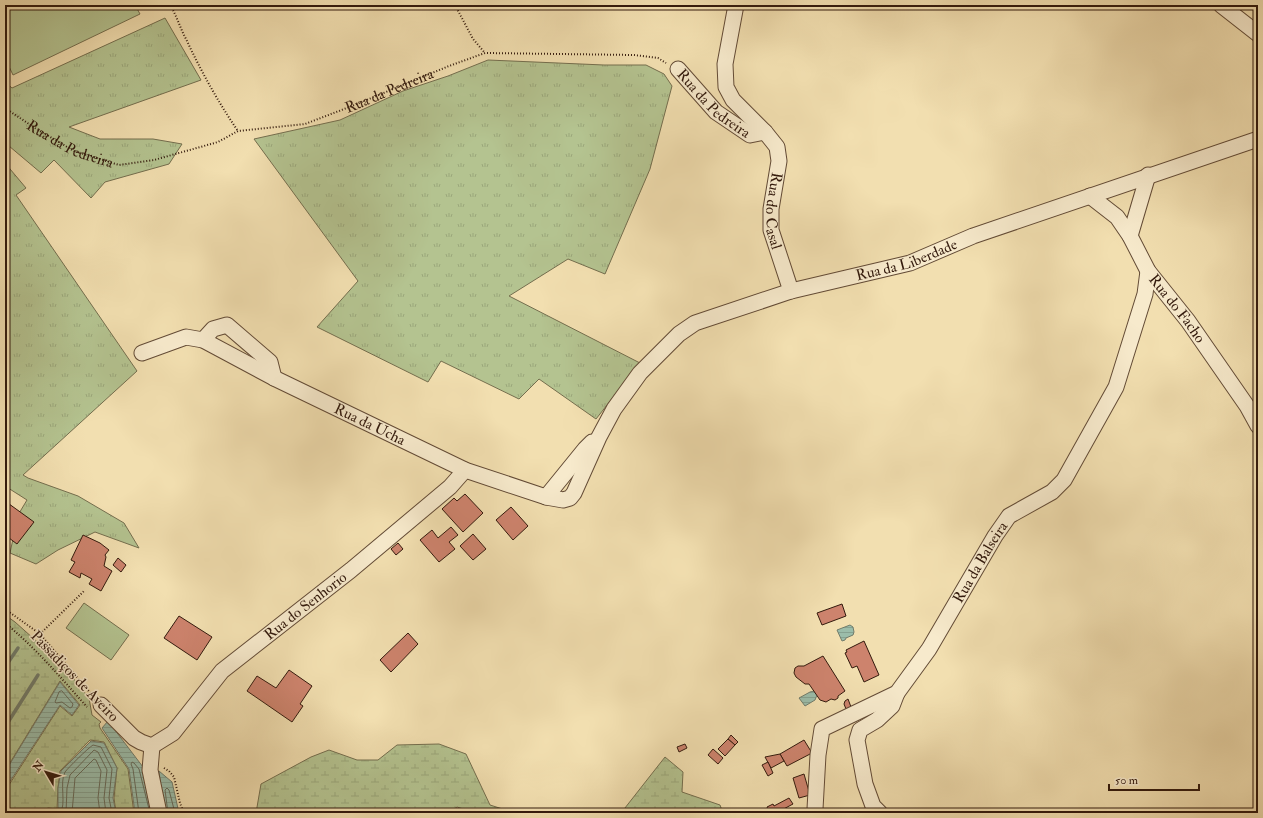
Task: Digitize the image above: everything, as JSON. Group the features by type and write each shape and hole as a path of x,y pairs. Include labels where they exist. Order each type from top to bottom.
{"street":[{"name":"Rua do Casal","path":"736,5 725,64 726,87 733,100 765,132 777,147 779,161 771,209 771,230 791,291"},
{"path":"1221,5 1258,34"},
{"name":"Rua da Pedreira","path":"678,69 716,112 750,135 765,132"},
{"name":"Rua da Liberdade","path":"465,470 546,498 563,500 570,498 574,493 599,436 614,409 640,373 679,334 695,323 791,291 910,263 973,236 1148,175 1258,139"},
{"path":"1130,236 1148,175"},
{"name":"Rua do Facho","path":"1090,196 1117,217 1130,236 1148,271 1188,321 1247,406 1258,426"},
{"name":"Rua da Balseira","path":"816,813 818,755 822,729 897,693 929,649 995,536 1009,516 1052,492 1064,480 1116,387 1145,294 1148,271"},
{"path":"203,340 213,329 226,325 270,362 274,378"},
{"name":"Rua da Ucha","path":"142,353 186,337 203,340 274,378 465,470"},
{"name":"Rua do Senhorio","path":"152,746 173,733 222,671 351,570 450,487 465,470"},
{"path":"880,813 873,806 864,784 857,740 860,730 877,720 892,706 897,693"},
{"path":"95,707 134,738 152,746 150,770 159,813"}],"path":[{"path":"170,5 176,14 186,39 216,97 238,131"},
{"path":"455,5 473,39 485,53"},
{"name":"Rua da Pedreira","path":"5,108 74,151 119,165 154,160 218,142 238,131 305,124 485,53 634,55 658,58 678,69"},
{"path":"40,634 84,591"},
{"path":"5,609 40,634 95,707"},
{"name":"Passadiços de Aveiro","path":"5,623 34,648 95,707"},
{"path":"151,761 169,771 174,777 184,813"}],"green space":[{"path":"5,5 135,5 140,14 13,75 5,58"},
{"path":"165,18 201,80 69,127 100,139 153,139 182,144 169,164 105,182 91,198 54,160 41,173 9,146 5,146 5,82 12,88"},
{"path":"488,60 604,65 646,65 664,74 672,86 650,169 605,274 568,259 509,296 640,363 596,419 539,379 519,399 441,361 428,382 317,327 358,281 254,139 340,120 403,91 448,76"},
{"path":"5,163 26,188 16,195 137,371 23,475 78,496 124,523 139,548 95,532 58,550 36,564 10,553 18,515 27,500 5,486"},
{"path":"84,603 129,635 111,660 66,628"},
{"path":"5,615 15,622 62,664 89,698 92,715 101,722 99,724 100,728 128,769 134,813 116,813 114,798 117,768 104,742 90,740 60,771 57,809 48,808 41,812 5,813 5,791 60,706 72,716 80,705 60,681 5,771"},
{"path":"439,744 466,754 490,805 515,813 469,813 470,811 457,807 448,813 256,813 261,784 311,757 329,750 357,760 378,760 397,745"},
{"path":"665,757 683,772 682,792 720,805 723,813 621,813"}],"water":[{"path":"850,625 853,627 853,635 842,641 837,630"},
{"path":"60,682 79,705 72,715 60,705 5,789 5,772"},
{"path":"814,691 817,695 815,700 805,706 799,698"},
{"path":"108,721 143,767 154,813 135,813 129,769 102,728"},
{"path":"91,741 104,743 117,768 113,798 116,813 41,813 48,809 58,810 58,788 61,771"},
{"path":"159,771 172,782 179,813 164,813"}],"building":[{"path":"465,494 483,513 463,532 442,509 454,498 457,501"},
{"path":"5,501 34,522 17,544 5,535"},
{"path":"511,507 528,526 513,540 496,520"},
{"path":"451,527 458,535 449,542 455,549 439,562 420,540 432,530 438,538"},
{"path":"473,534 486,549 473,560 460,546"},
{"path":"83,535 100,543 109,550 105,555 104,566 112,571 101,591 89,584 92,579 81,573 80,578 69,572 75,562 71,560"},
{"path":"398,543 403,549 396,555 391,549"},
{"path":"118,558 126,565 121,572 113,565"},
{"path":"842,604 846,616 822,625 817,613"},
{"path":"179,616 212,637 197,660 164,638"},
{"path":"408,633 418,644 391,672 380,660"},
{"path":"864,641 879,675 864,682 857,666 852,668 845,653 847,652 846,650"},
{"path":"823,656 845,691 835,700 831,699 826,702 820,700 809,684 805,684 796,677 794,673 795,668 798,666 804,666"},
{"path":"289,670 312,686 300,704 303,706 292,722 247,691 257,676 276,688"},
{"path":"848,699 851,707 846,709 844,704"},
{"path":"731,735 738,742 735,745 728,739"},
{"path":"728,739 735,745 725,756 718,749"},
{"path":"804,740 812,753 787,766 780,754"},
{"path":"685,744 687,748 679,752 677,747"},
{"path":"713,749 723,758 718,764 708,755"},
{"path":"780,754 784,761 771,768 765,757"},
{"path":"768,762 773,773 768,776 762,765"},
{"path":"804,774 810,795 799,798 793,778"},
{"path":"789,798 793,804 776,813 763,813 768,810 767,807 773,804 774,806"}],"waterway":[{"path":"5,667 18,648"},
{"path":"5,727 38,675"}]}
